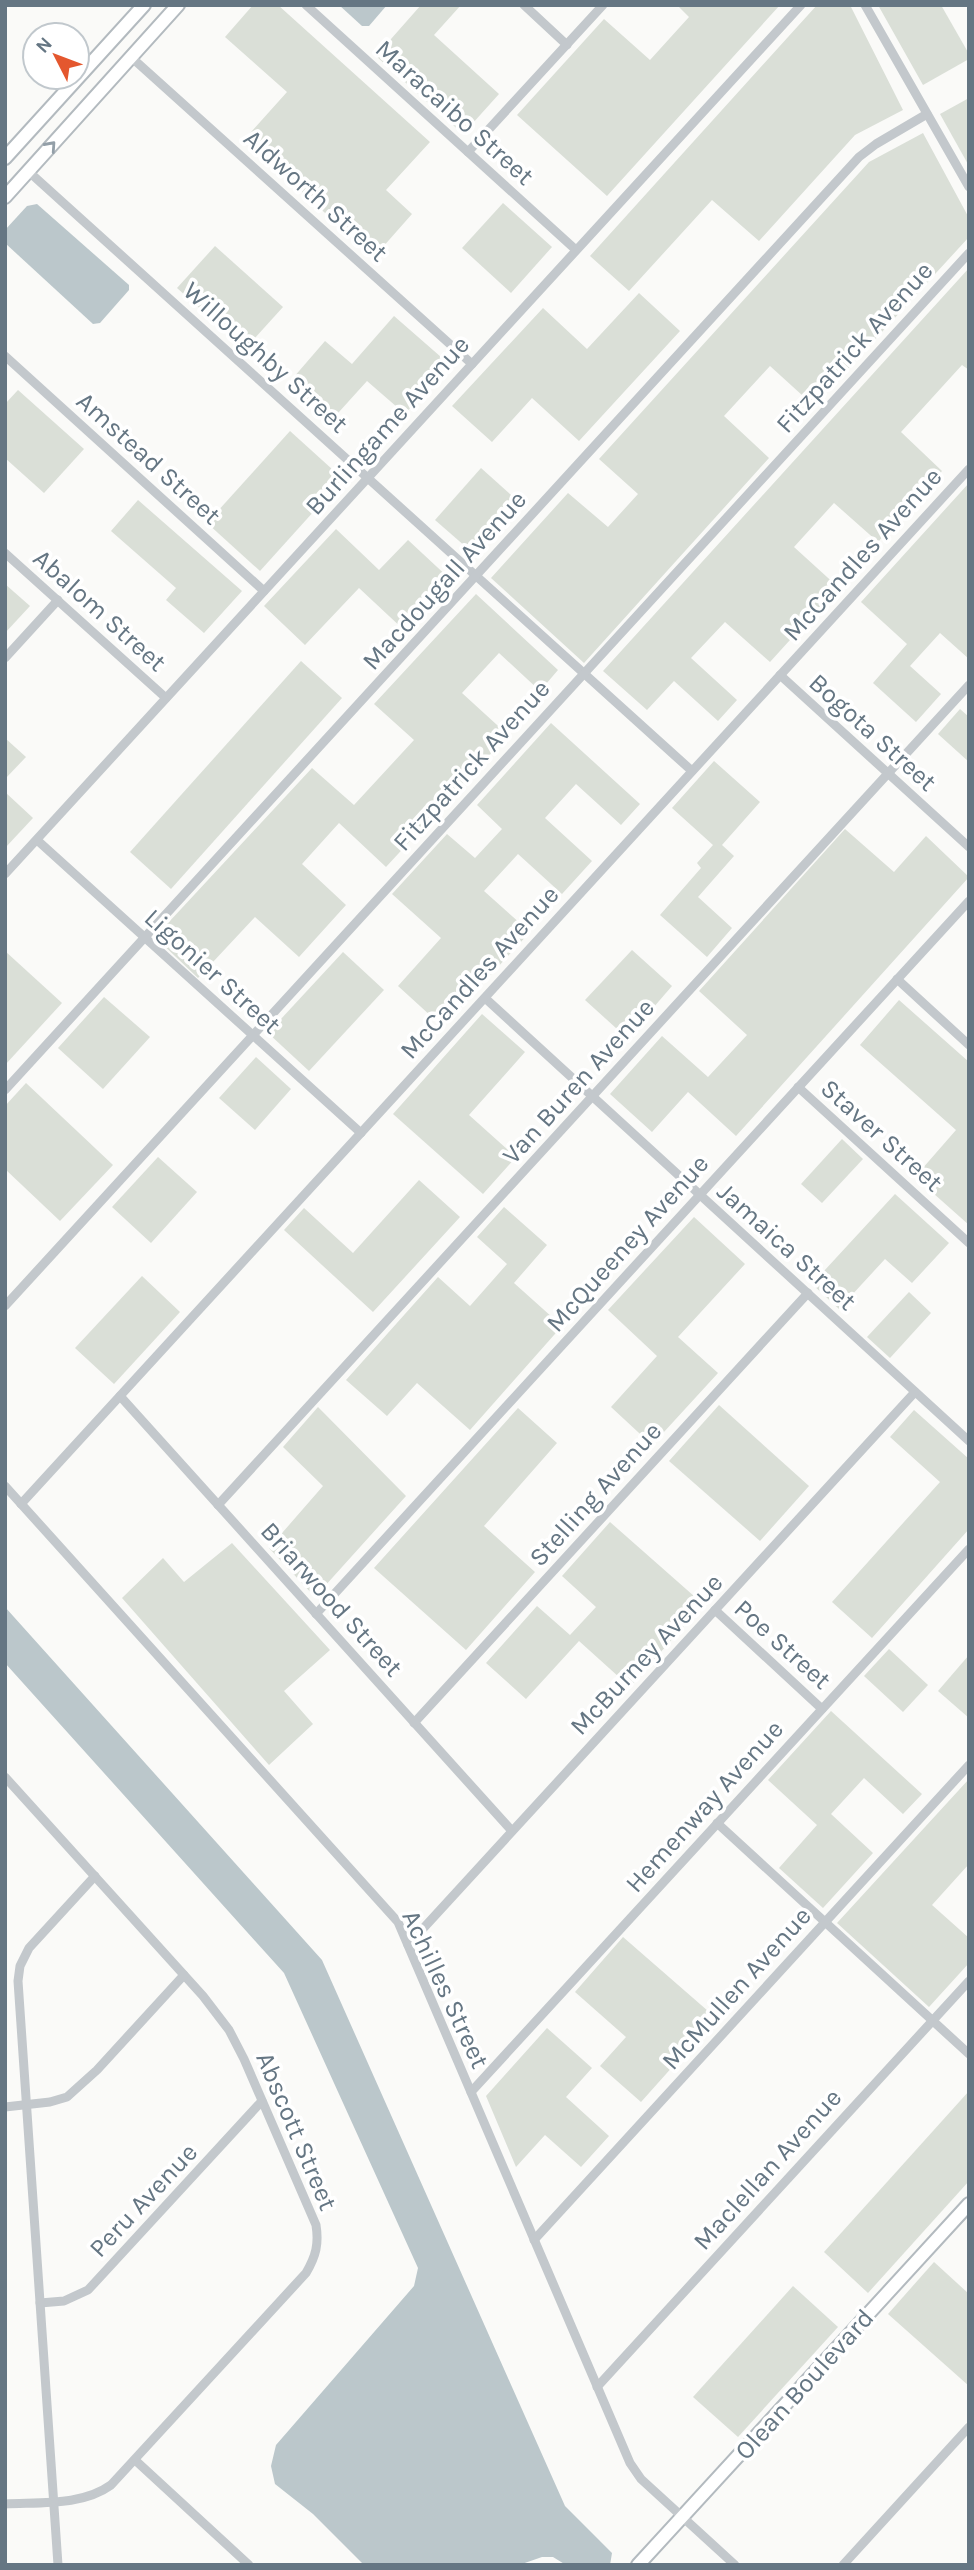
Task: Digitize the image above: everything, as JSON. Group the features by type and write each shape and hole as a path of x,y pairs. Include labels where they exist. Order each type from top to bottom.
{"street":[{"path":"5,158 144,5"},
{"path":"5,197 178,5"},
{"name":"Maracaibo Street","path":"306,5 576,250"},
{"path":"524,5 567,45"},
{"path":"468,152 603,5"},
{"name":"Burlingame Avenue","path":"5,874 801,5"},
{"path":"865,5 969,187"},
{"name":"Aldworth Street","path":"131,57 472,364"},
{"name":"Macdougall Avenue","path":"5,1090 859,157 927,114"},
{"name":"Willoughby Street","path":"29,171 692,771"},
{"name":"Fitzpatrick Avenue","path":"5,1306 969,253"},
{"name":"Amstead Street","path":"5,356 264,591"},
{"name":"McCandles Avenue","path":"21,1504 969,469"},
{"name":"Abalom Street","path":"5,553 166,698"},
{"path":"5,658 58,600"},
{"name":"Bogota Street","path":"780,675 969,848"},
{"name":"Van Buren Avenue","path":"218,1505 969,685"},
{"name":"Ligonier Street","path":"37,840 361,1133"},
{"name":"McQueeney Avenue","path":"316,1614 969,901"},
{"path":"897,979 969,1045"},
{"name":"Jamaica Street","path":"485,998 969,1441"},
{"name":"Staver Street","path":"799,1087 969,1243"},
{"name":"Stelling Avenue","path":"414,1723 808,1293"},
{"name":"McBurney Avenue","path":"408,1945 915,1392"},
{"name":"Briarwood Street","path":"120,1396 512,1831"},
{"name":"Achilles Street","path":"5,1486 398,1922 630,2463 641,2479 735,2565"},
{"name":"Hemenway Avenue","path":"471,2092 969,1549"},
{"name":"Poe Street","path":"715,1610 822,1709"},
{"name":"McMullen Avenue","path":"534,2239 969,1765"},
{"name":"Abscott Street","path":"5,1777 210,2004 229,2031 316,2225 318,2240 315,2257 306,2273 111,2485 100,2493 85,2498 5,2504"},
{"path":"717,1824 969,2054"},
{"path":"58,2565 18,1982 20,1966 29,1948 95,1876"},
{"path":"5,2107 50,2102 67,2097 97,2070 184,1975"},
{"name":"Maclellan Avenue","path":"597,2387 969,1981"},
{"name":"Peru Avenue","path":"40,2303 64,2301 88,2290 262,2101"},
{"name":"Olean Boulevard","path":"638,2565 969,2204"},
{"path":"843,2565 969,2427"},
{"path":"135,2460 249,2565"}],"shaded area":[{"path":"253,5 278,5 430,142 386,190 412,214 374,257 244,140 287,92 225,37"},
{"path":"339,5 387,5 369,26 362,26"},
{"path":"421,5 461,5 434,35 499,94 463,134 376,56"},
{"path":"677,5 780,5 607,196 517,115 604,19 650,60 689,17"},
{"path":"817,5 850,5 903,110 855,135 759,241 712,200 629,291 590,256"},
{"path":"878,5 941,5 969,54 969,59 923,85"},
{"path":"969,98 969,166 940,114"},
{"path":"923,133 969,218 969,237 814,406 770,366 724,416 769,458 584,663 491,578 568,493 608,527 638,494 599,459 869,162"},
{"path":"503,203 552,247 511,293 462,248"},
{"path":"37,204 129,285 129,290 100,323 93,324 5,243 5,230 27,206"},
{"path":"215,246 283,307 245,349 177,288"},
{"path":"969,268 969,370 962,365 901,432 942,471 878,542 834,503 794,547 838,587 770,662 725,622 691,658 737,700 718,721 674,681 647,710 603,671"},
{"path":"639,293 680,331 579,441 532,398 492,442 452,406 543,308 587,349"},
{"path":"394,316 449,364 405,414 367,381 329,423 287,385 325,341 352,364"},
{"path":"18,390 84,449 44,493 5,458 5,404"},
{"path":"290,431 343,479 260,571 207,523"},
{"path":"481,468 520,503 474,554 435,520"},
{"path":"969,483 969,659 940,633 910,666 941,694 916,722 873,683 907,644 861,602"},
{"path":"138,500 242,591 204,633 166,600 176,588 111,531"},
{"path":"336,529 379,570 408,540 451,580 404,630 359,588 305,645 264,606"},
{"path":"5,584 30,606 5,633"},
{"path":"476,594 558,670 540,691 499,653 462,693 508,735 386,867 339,823 302,864 346,905 299,957 255,917 198,978 155,937 312,768 354,805 414,740 374,704"},
{"path":"301,661 342,698 171,889 130,852"},
{"path":"960,709 969,717 969,762 938,734"},
{"path":"551,723 640,804 621,825 576,784 545,818 592,861 562,894 518,854 484,891 530,932 443,1027 398,986 441,938 392,894 447,834 475,858 502,829 477,805"},
{"path":"5,738 26,757 5,779"},
{"path":"714,761 760,802 722,845 734,856 698,897 732,928 707,957 660,915 701,868 697,863 713,845 672,808"},
{"path":"5,792 33,818 5,848"},
{"path":"845,829 894,872 926,836 969,877 736,1136 688,1092 652,1132 610,1094 662,1036 708,1077 747,1035 699,991"},
{"path":"632,950 672,986 627,1038 585,1000"},
{"path":"5,951 62,1003 5,1065"},
{"path":"343,952 384,990 309,1071 268,1033"},
{"path":"104,997 150,1037 103,1089 58,1048"},
{"path":"899,1000 969,1062 969,1225 915,1177 956,1130 860,1045"},
{"path":"482,1014 525,1052 469,1115 516,1157 483,1194 393,1114"},
{"path":"256,1057 291,1089 255,1130 219,1098"},
{"path":"26,1083 113,1165 60,1221 5,1169 5,1106"},
{"path":"842,1139 863,1159 822,1203 801,1184"},
{"path":"158,1157 197,1192 151,1243 112,1207"},
{"path":"419,1180 460,1217 373,1312 284,1230 304,1208 353,1253"},
{"path":"895,1194 949,1243 912,1283 885,1259 839,1309 812,1284"},
{"path":"504,1207 547,1245 514,1283 562,1326 470,1430 417,1383 387,1416 346,1380 438,1277 470,1306 507,1264 477,1237"},
{"path":"694,1217 745,1264 678,1337 718,1373 652,1445 611,1407 657,1356 608,1310"},
{"path":"142,1276 180,1312 114,1384 75,1348"},
{"path":"909,1292 931,1313 890,1358 867,1337"},
{"path":"719,1405 809,1486 760,1541 669,1461"},
{"path":"318,1407 406,1496 315,1597 269,1548 323,1486 283,1447"},
{"path":"518,1408 557,1443 484,1526 535,1572 466,1650 374,1568"},
{"path":"914,1410 969,1459 969,1529 872,1638 832,1602 940,1482 890,1437"},
{"path":"610,1522 703,1604 630,1687 579,1641 526,1699 486,1663 537,1606 570,1635 596,1607 562,1576"},
{"path":"232,1543 330,1650 284,1691 313,1724 269,1765 122,1598 163,1558 184,1582"},
{"path":"5,1607 322,1960 565,2506 612,2553 610,2565 566,2565 553,2557 542,2557 519,2565 364,2565 313,2514 275,2484 271,2466 276,2445 414,2286 418,2268 284,1973 5,1663"},
{"path":"889,1649 928,1685 903,1712 864,1676"},
{"path":"969,1655 969,1718 938,1691"},
{"path":"831,1711 922,1794 903,1814 864,1778 831,1814 873,1853 823,1908 779,1868 817,1825 768,1780"},
{"path":"969,1779 969,1864 932,1905 969,1938 969,1963 929,2007 837,1923"},
{"path":"623,1937 716,2018 641,2102 600,2066 626,2037 575,1992"},
{"path":"547,2028 592,2068 566,2097 609,2136 581,2167 545,2135 516,2167 486,2096"},
{"path":"969,2091 969,2181 868,2293 824,2252"},
{"path":"934,2262 969,2294 969,2386 888,2314"},
{"path":"793,2286 838,2327 738,2437 693,2397"}]}
